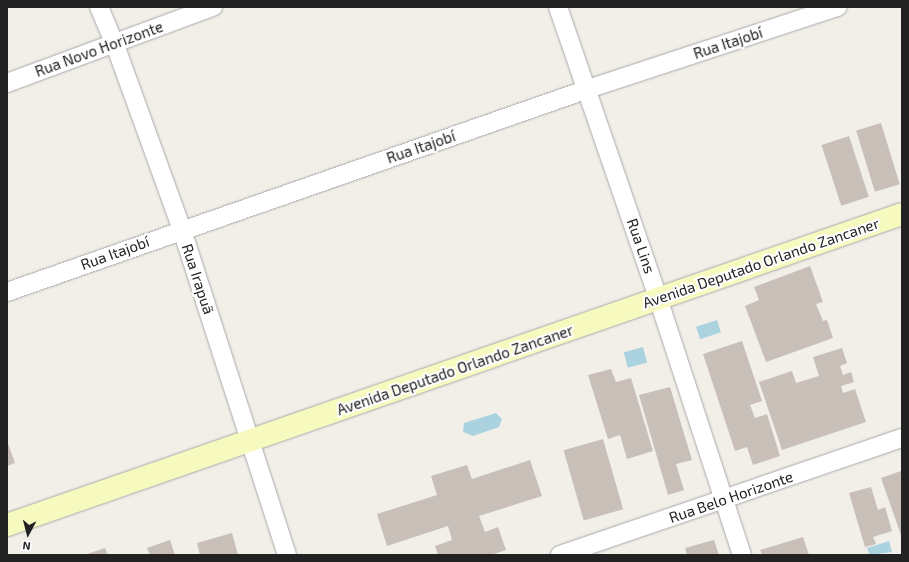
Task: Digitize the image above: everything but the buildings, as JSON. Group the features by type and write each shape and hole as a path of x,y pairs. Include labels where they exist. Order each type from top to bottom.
{"street":[{"name":"Rua Irapuã","path":"99,7 114,42 182,230 287,555"},
{"name":"Rua Novo Horizonte","path":"7,83 114,42 213,7"},
{"name":"Rua Lins","path":"558,7 588,89 742,555"},
{"name":"Rua Itajobí","path":"7,292 588,89 838,7"},
{"name":"Avenida Deputado Orlando Zancaner","path":"7,525 250,442 658,298 902,214"},
{"name":"Rua Belo Horizonte","path":"560,555 902,438"}],"water":[{"path":"717,320 721,332 700,339 696,327"},
{"path":"643,347 647,362 628,368 624,352"},
{"path":"496,413 502,419 499,427 473,436 463,432 464,423"},
{"path":"889,541 892,552 870,555 867,548"}]}
